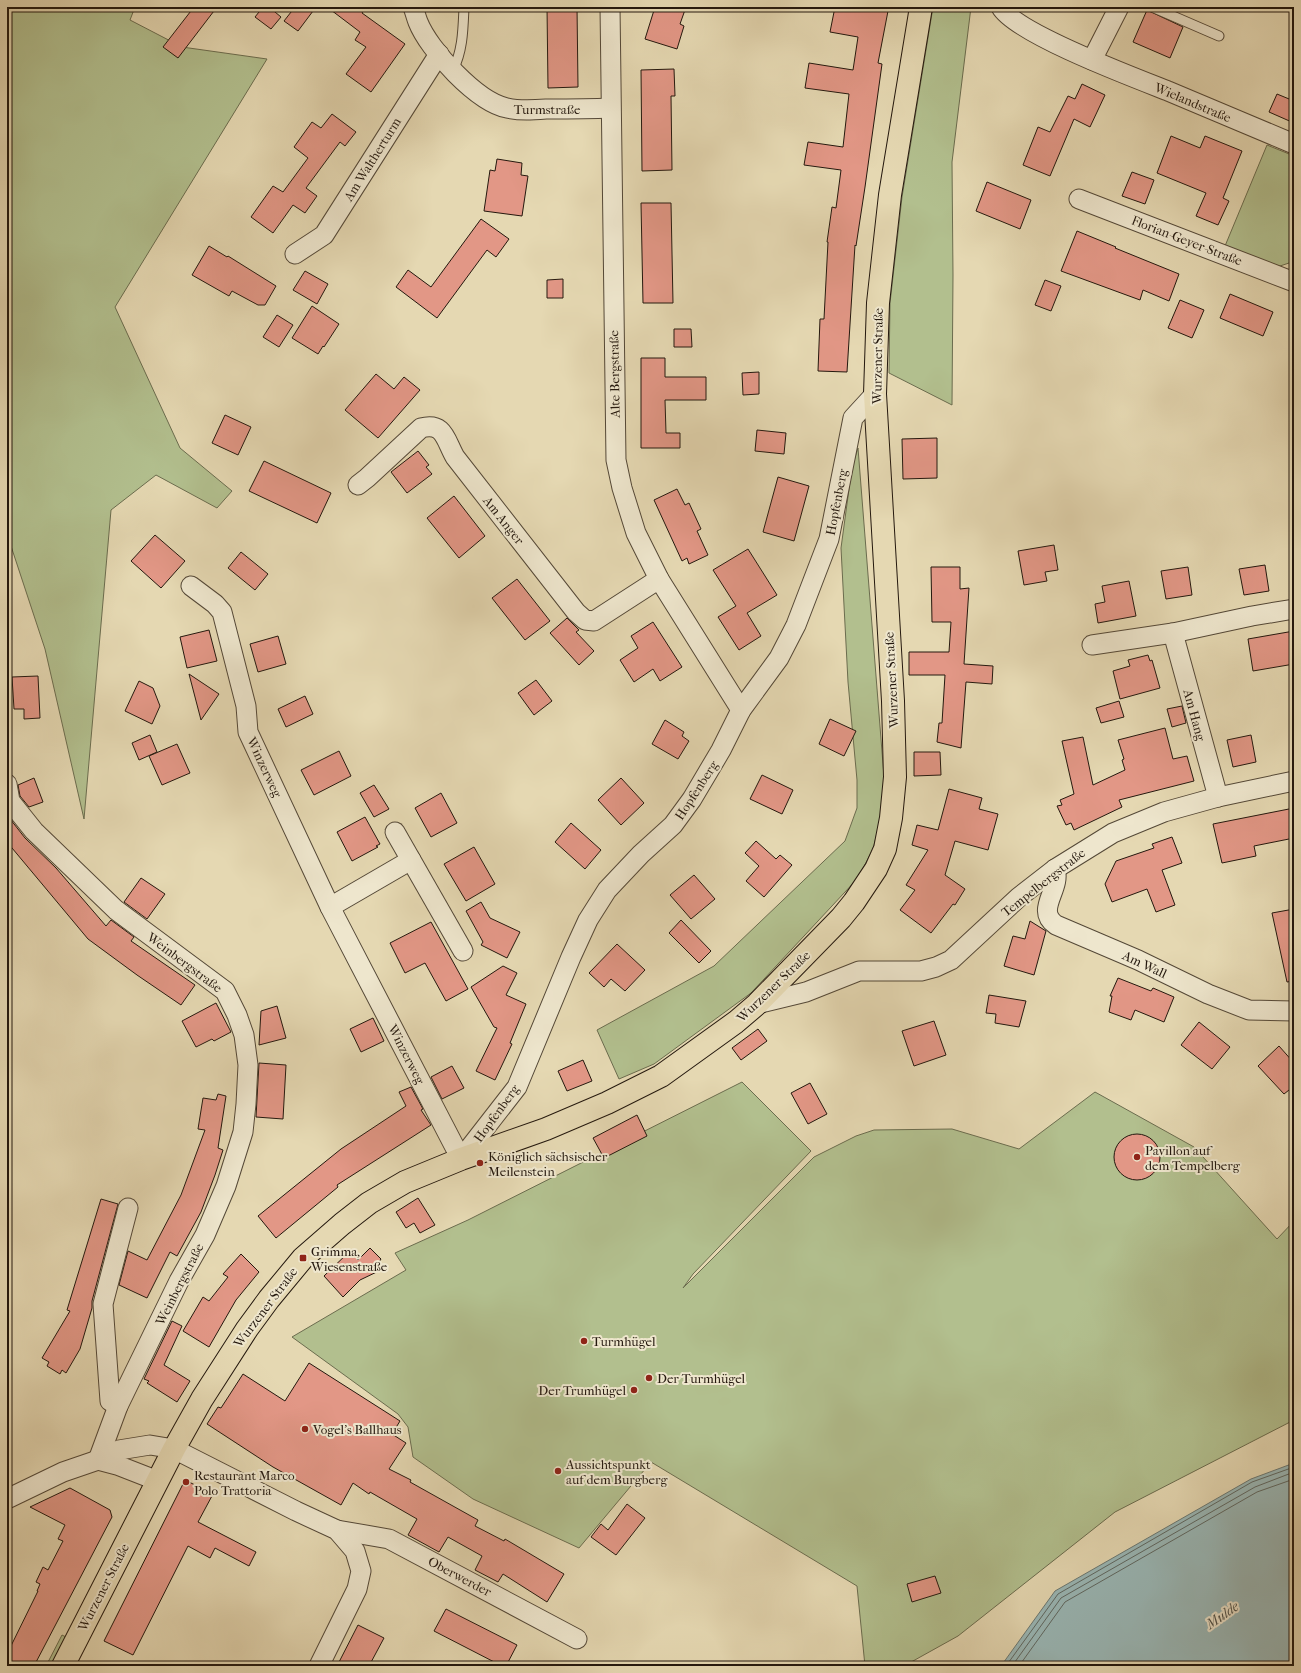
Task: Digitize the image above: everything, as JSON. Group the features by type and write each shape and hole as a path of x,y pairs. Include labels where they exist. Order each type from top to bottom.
{"main road":[{"name":"Wurzener Straße","path":"63,1666 174,1449 216,1376 269,1299 303,1258 342,1224 369,1204 405,1182 461,1158 546,1129 593,1109 661,1076 736,1022 757,1004 845,912 873,874 885,849 891,818 895,777 893,701 875,394 878,303 890,195 921,7"}],"street":[{"name":"Turmstraße","path":"413,7 418,22 429,42 472,90 491,102 506,108 523,110 610,108"},
{"name":"Alte Bergstraße","path":"610,7 610,108 616,460 622,488 636,533 659,579 741,710"},
{"name":"Wielandstraße","path":"1001,7 1004,13 1029,30 1092,60 1294,144"},
{"path":"1092,60 1119,7"},
{"name":"Am Waltherturm","path":"295,254 324,235 439,54"},
{"name":"Florian-Geyer-Straße","path":"1079,199 1294,282"},
{"name":"Hopfenberg","path":"461,1158 517,1087 588,920 607,890 673,825 692,799 721,750 741,710 778,658 796,625 829,539 852,418 875,394"},
{"name":"Am Anger","path":"358,485 421,428 432,425 441,430 455,457 576,612 585,620 594,621 659,579"},
{"name":"Winzerweg","path":"191,586 215,604 222,612 246,706 248,732 330,907 461,1158"},
{"path":"1092,645 1173,633 1252,616 1294,609"},
{"name":"Am Hang","path":"1173,633 1218,797"},
{"name":"Tempelbergstraße","path":"757,1004 806,992 859,971 922,971 936,967 951,960 1019,897 1055,869 1113,833 1164,812 1218,797 1294,781"},
{"name":"Weinbergstraße","path":"7,784 10,801 34,831 116,910 225,991 237,1015 244,1035 248,1065 246,1104 242,1132 226,1186 205,1234 179,1281 118,1406 98,1460"},
{"path":"395,832 463,951"},
{"path":"330,907 411,860"},
{"name":"Am Wall","path":"1055,869 1057,879 1047,908 1047,916 1050,921 1056,925 1138,960 1208,994 1250,1010 1294,1011"},
{"path":"118,1406 110,1401 103,1304 128,1208"},
{"name":"Oberwerder","path":"7,1499 63,1472 98,1460 119,1450 150,1445 174,1449 337,1530 389,1539 577,1639"},
{"path":"98,1460 117,1465 158,1481"},
{"name":"Oberwerder","path":"319,1666 357,1589 361,1571 355,1551 337,1530"}],"lane":[{"path":"453,70 458,59 464,7"},
{"path":"1152,7 1218,36"}],"green space":[{"path":"7,7 135,7 130,20 182,47 267,59 115,307 180,448 232,491 217,508 156,475 111,510 84,819 45,649 7,534"},
{"path":"933,7 971,7 952,162 952,405 889,373 890,303 902,197"},
{"path":"1267,145 1294,156 1294,256 1289,263 1277,267 1225,246"},
{"path":"858,448 884,777 881,817 873,849 858,878 751,993 654,1064 619,1079 597,1030 714,966 845,841 857,808 857,780 848,682 841,548 852,467"},
{"path":"742,1082 811,1151 693,1274 683,1288 814,1157 856,1136 874,1130 952,1129 1019,1149 1095,1092 1194,1147 1277,1239 1294,1221 1294,1420 1115,1512 958,1636 904,1666 865,1666 857,1586 651,1462 579,1548 473,1499 413,1457 408,1427 398,1414 292,1337 406,1270 395,1253 468,1220"},
{"path":"62,1635 66,1637 51,1666 46,1666"}],"water":[{"name":"Mulde","path":"1294,1463 1294,1666 1001,1666 1055,1591 1251,1479"}],"building":[{"path":"194,7 217,7 178,58 163,47"},
{"path":"263,7 269,7 281,17 271,29 255,17"},
{"path":"295,7 316,7 298,31 284,21"},
{"path":"327,7 366,7 362,13 405,44 371,92 346,74 366,47 355,40 360,32"},
{"path":"547,7 577,7 578,87 548,88"},
{"path":"655,7 686,7 680,24 684,26 677,49 645,39"},
{"path":"835,7 865,7 888,11 878,63 882,64 856,246 855,245 847,372 818,371 820,319 824,319 827,242 832,207 836,208 841,170 804,165 808,142 843,147 849,94 805,88 809,63 853,70 858,37 830,32"},
{"path":"1147,10 1183,27 1170,58 1133,42"},
{"path":"674,69 675,96 671,96 672,170 642,171 641,70"},
{"path":"1082,84 1105,95 1090,127 1074,119 1050,176 1023,165 1038,127 1050,132 1068,96 1075,99"},
{"path":"1277,94 1294,101 1294,123 1269,112"},
{"path":"332,114 356,132 345,146 340,142 306,188 317,196 305,213 293,205 273,233 251,217 273,186 283,192 308,158 294,147 312,122 321,128"},
{"path":"1171,136 1200,148 1205,136 1242,151 1223,198 1229,201 1218,225 1196,216 1206,193 1157,173"},
{"path":"497,159 522,163 521,175 528,176 522,216 484,211 490,170 495,171"},
{"path":"1132,172 1154,180 1145,204 1122,196"},
{"path":"987,182 1031,200 1020,229 976,211"},
{"path":"641,203 671,203 673,303 643,303"},
{"path":"481,219 509,239 496,257 487,250 437,318 396,287 408,270 431,287"},
{"path":"1077,231 1179,274 1169,301 1143,290 1140,300 1061,271"},
{"path":"209,246 276,286 265,305 258,305 232,291 229,296 192,275"},
{"path":"305,271 328,284 317,304 293,290"},
{"path":"563,279 563,298 547,298 547,280"},
{"path":"1045,280 1061,286 1051,311 1035,305"},
{"path":"1230,294 1273,312 1263,336 1220,318"},
{"path":"1180,300 1204,310 1192,338 1168,328"},
{"path":"312,306 339,324 318,354 292,338"},
{"path":"277,315 293,325 279,347 263,337"},
{"path":"674,329 691,329 692,347 674,347"},
{"path":"641,358 665,358 665,377 706,377 706,400 665,400 666,433 680,433 680,448 641,448"},
{"path":"759,372 759,394 743,395 742,373"},
{"path":"376,374 394,389 404,377 420,390 378,438 345,410"},
{"path":"225,415 251,427 238,455 212,443"},
{"path":"757,430 786,433 784,454 755,451"},
{"path":"937,438 937,478 903,479 902,439"},
{"path":"418,451 429,465 426,467 432,474 407,493 391,472"},
{"path":"264,461 331,493 317,523 249,491"},
{"path":"778,477 809,486 794,541 763,532"},
{"path":"677,489 685,505 689,503 701,529 697,531 708,555 689,564 687,558 682,561 654,500"},
{"path":"454,496 485,536 459,558 427,518"},
{"path":"155,535 185,561 161,588 131,561"},
{"path":"1054,545 1058,570 1045,572 1047,581 1024,585 1018,551"},
{"path":"748,549 777,595 747,613 761,636 739,650 718,617 736,606 713,570"},
{"path":"241,552 268,574 255,590 228,568"},
{"path":"1265,565 1269,591 1244,595 1239,569"},
{"path":"931,567 960,567 960,589 969,588 964,664 993,666 992,684 966,682 961,748 937,742 939,723 942,723 945,675 909,675 909,652 949,652 951,622 932,622"},
{"path":"1188,567 1192,595 1166,599 1161,571"},
{"path":"517,579 550,621 525,640 492,598"},
{"path":"1129,581 1136,616 1098,623 1095,604 1105,602 1102,586"},
{"path":"567,618 579,630 576,632 594,651 579,665 550,633"},
{"path":"653,622 682,667 660,681 653,669 634,682 620,660 638,648 631,636"},
{"path":"209,630 217,661 187,668 180,637"},
{"path":"1294,631 1294,664 1253,671 1248,639"},
{"path":"278,636 286,664 258,672 250,644"},
{"path":"1148,655 1150,661 1152,660 1160,688 1120,699 1113,671 1130,666 1128,660"},
{"path":"189,674 219,694 201,720"},
{"path":"38,676 40,718 24,719 24,709 14,709 12,677"},
{"path":"536,680 552,701 534,715 518,693"},
{"path":"139,681 153,688 160,706 152,724 125,711"},
{"path":"305,696 313,714 286,727 278,709"},
{"path":"1119,701 1124,717 1101,723 1096,708"},
{"path":"1182,706 1186,723 1172,727 1167,709"},
{"path":"830,719 856,731 844,756 819,744"},
{"path":"665,720 684,732 682,736 689,741 678,759 652,744"},
{"path":"1165,728 1173,759 1187,756 1194,781 1119,800 1122,807 1074,830 1071,823 1066,825 1057,806 1062,805 1060,800 1074,794 1062,741 1083,737 1093,785 1125,770 1122,760 1124,759 1118,740"},
{"path":"150,735 157,752 139,760 132,743"},
{"path":"1251,735 1256,762 1233,767 1227,740"},
{"path":"177,744 190,773 162,785 149,756"},
{"path":"339,751 351,776 314,795 301,770"},
{"path":"914,752 940,752 941,775 914,776"},
{"path":"762,775 793,790 782,814 750,799"},
{"path":"34,778 43,802 29,807 20,796 18,785"},
{"path":"621,778 644,803 621,825 598,800"},
{"path":"374,785 389,809 374,817 360,793"},
{"path":"949,789 982,798 979,809 998,814 988,850 955,841 945,875 965,889 955,905 953,904 931,933 900,910 915,890 906,885 928,850 912,845 917,825 938,830"},
{"path":"441,793 457,823 431,837 415,808"},
{"path":"1294,808 1294,838 1254,846 1256,856 1222,863 1213,824"},
{"path":"7,815 25,838 56,868 106,926 111,920 134,937 131,941 195,985 181,1005 88,939 7,842"},
{"path":"365,817 380,844 376,846 378,847 352,861 337,832"},
{"path":"571,823 601,850 585,869 555,842"},
{"path":"1172,837 1182,863 1162,870 1175,905 1156,912 1147,889 1112,902 1105,884 1116,861 1154,848 1152,844"},
{"path":"756,841 776,859 780,855 792,865 764,897 746,881 759,866 745,853"},
{"path":"474,847 495,884 466,901 444,864"},
{"path":"694,875 715,899 691,919 670,895"},
{"path":"141,878 165,894 147,919 124,902"},
{"path":"481,902 490,918 520,932 507,958 481,945 483,942 466,911"},
{"path":"1294,909 1294,981 1287,982 1272,913"},
{"path":"681,920 711,951 699,963 669,933"},
{"path":"1030,921 1046,931 1034,975 1004,966 1013,936 1025,939"},
{"path":"431,922 468,989 446,1001 425,963 405,973 390,943"},
{"path":"617,944 645,970 625,991 611,979 604,987 589,973"},
{"path":"503,966 517,973 506,995 526,1004 510,1043 512,1044 495,1080 476,1071 497,1028 494,1027 471,987"},
{"path":"1118,978 1151,991 1153,988 1174,997 1164,1022 1135,1010 1131,1020 1109,1012 1112,996 1110,996"},
{"path":"989,995 1026,1001 1019,1027 995,1023 996,1014 986,1013"},
{"path":"216,1003 231,1032 214,1041 212,1039 196,1047 182,1021"},
{"path":"277,1006 286,1038 259,1045 261,1011"},
{"path":"373,1018 384,1041 361,1052 350,1029"},
{"path":"934,1021 946,1055 914,1066 902,1031"},
{"path":"1199,1022 1230,1047 1212,1069 1181,1045"},
{"path":"758,1029 767,1041 741,1060 732,1048"},
{"path":"1279,1046 1294,1063 1294,1086 1284,1094 1258,1066"},
{"path":"583,1060 592,1081 567,1091 558,1071"},
{"path":"259,1063 286,1065 283,1119 256,1117"},
{"path":"452,1066 464,1088 442,1099 431,1077"},
{"path":"810,1083 827,1114 808,1124 791,1093"},
{"path":"411,1087 423,1109 421,1110 431,1125 337,1185 338,1187 276,1238 258,1216 341,1149 406,1106 399,1092"},
{"path":"218,1094 226,1096 218,1148 223,1150 215,1175 201,1212 177,1256 170,1252 147,1298 119,1285 128,1251 147,1260 181,1195 205,1130 198,1129 203,1098 216,1100"},
{"path":"637,1115 647,1136 604,1158 593,1138"},
{"name":"Pavillon auf dem Tempelberg","path":"1132,1134 1142,1134 1150,1138 1156,1144 1160,1152 1160,1162 1156,1170 1150,1176 1142,1180 1132,1180 1124,1176 1118,1170 1114,1162 1114,1152 1118,1144 1124,1138"},
{"path":"418,1198 435,1225 420,1233 414,1223 406,1228 396,1212"},
{"path":"101,1199 118,1204 92,1301 92,1308 80,1349 66,1373 62,1370 60,1374 47,1366 49,1362 42,1358 70,1311 67,1310"},
{"path":"370,1248 381,1259 379,1262 385,1268 360,1280 343,1297 324,1276 350,1251 358,1260"},
{"path":"241,1254 259,1272 236,1300 209,1347 183,1331 203,1297 209,1301 228,1277 223,1274"},
{"path":"172,1321 182,1326 164,1365 190,1381 177,1402 147,1383 149,1381 144,1379"},
{"path":"309,1363 400,1421 392,1434 406,1443 389,1469 411,1480 410,1482 478,1520 475,1526 504,1541 505,1539 564,1574 547,1602 503,1574 498,1582 475,1570 482,1556 448,1537 439,1552 408,1535 417,1519 370,1492 369,1494 353,1483 341,1505 273,1467 207,1424 218,1407 221,1408 243,1374 285,1401"},
{"path":"185,1480 213,1494 198,1522 256,1552 249,1566 215,1548 210,1558 188,1546 133,1655 104,1641"},
{"path":"70,1488 110,1510 112,1517 34,1666 7,1666 7,1654 38,1591 40,1584 36,1582 43,1567 48,1570 63,1541 58,1539 65,1525 30,1507"},
{"path":"627,1504 645,1518 616,1555 591,1537 601,1524 608,1530"},
{"path":"935,1576 941,1593 912,1602 907,1584"},
{"path":"446,1609 517,1645 506,1666 502,1666 434,1631"},
{"path":"358,1625 384,1638 369,1666 337,1666"}],"place":[{"name":"Pavillon auf dem Tempelberg","path":"1137,1157"},
{"name":"Königlich sächsischer Meilenstein","path":"480,1163"},
{"name":"Grimma, Wiesenstraße","path":"303,1258"},
{"name":"Turmhügel","path":"584,1341"},
{"name":"Der Turmhügel","path":"649,1378"},
{"name":"Der Trumhügel","path":"634,1390"},
{"name":"Vogel's Ballhaus","path":"305,1429"},
{"name":"Aussichtspunkt auf dem Burgberg","path":"558,1471"},
{"name":"Restaurant Marco Polo Trattoria","path":"186,1482"}]}
